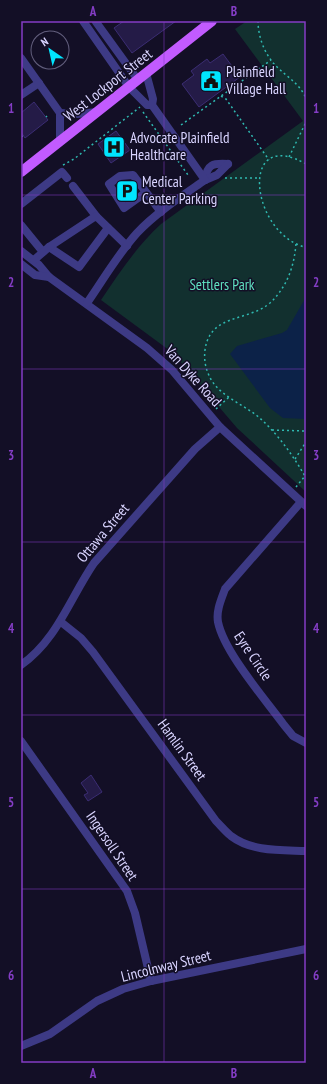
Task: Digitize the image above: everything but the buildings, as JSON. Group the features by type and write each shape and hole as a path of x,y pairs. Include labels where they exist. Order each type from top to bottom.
{"main road":[{"name":"West Lockport Street","path":"21,172 212,21"}],"street":[{"path":"83,21 128,87 147,105 152,105"},
{"path":"88,28 97,22 138,80"},
{"path":"21,58 60,113 60,141"},
{"path":"87,303 137,233 161,212 205,180 152,105 153,99 146,73"},
{"path":"21,95 39,83"},
{"path":"60,113 77,114 97,112"},
{"path":"21,204 62,172 67,178"},
{"path":"145,193 124,208 109,184 120,176 133,175 145,193 161,212"},
{"path":"73,186 96,216 127,246"},
{"path":"34,260 46,250 96,216"},
{"path":"21,225 46,250 79,267 108,228"},
{"name":"Van Dyke Road","path":"21,251 34,260 49,277 87,303 147,348 172,370 220,427 304,504"},
{"name":"Van Dyke Road","path":"21,264 35,275 49,277"},
{"name":"Ottawa Street","path":"21,665 43,645 61,622 80,582 94,563 194,449 220,427"},
{"name":"Eyre Circle","path":"304,504 225,590 218,607 218,621 221,633 234,656 293,736 306,743"},
{"name":"Hamlin Street","path":"61,622 81,638 93,652 216,821 231,836 248,845 267,850 306,851"},
{"name":"Ingersoll Street","path":"21,741 127,891 135,913 151,981"},
{"name":"Lincolnway Street","path":"21,1046 50,1034 97,1001 123,989 151,981 306,949"}],"path":[{"path":"258,21 263,44 271,60 298,85 306,98"},
{"path":"181,125 271,60"},
{"path":"221,96 226,99 269,160"},
{"path":"137,104 188,175"},
{"path":"58,168 74,159 140,107"},
{"path":"289,157 306,122"},
{"path":"306,164 289,157 277,156 269,160 260,172 259,178 260,196 264,210 286,238 306,248"},
{"path":"221,178 259,178"},
{"path":"291,492 306,477 295,459 272,430 260,419 216,388 207,372 205,354 208,337 220,324 254,313 273,299 290,275 296,244"},
{"path":"214,410 229,397"},
{"path":"272,430 306,430"},
{"path":"295,459 306,442"}],"green space":[{"name":"Settlers Park","path":"247,21 306,21 306,492 237,428 173,353 101,300 136,250 161,224 303,121 235,29"}],"water":[{"path":"306,297 306,419 283,418 270,408 230,354 237,346 282,333 287,330"}],"place":[{"name":"Plainfield Village Hall","path":"211,81"},
{"name":"Advocate Plainfield Healthcare","path":"114,147"},
{"name":"Medical Center Parking","path":"127,191"}]}
